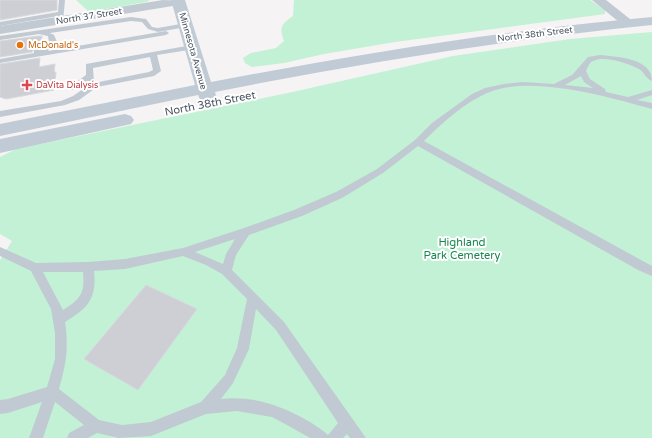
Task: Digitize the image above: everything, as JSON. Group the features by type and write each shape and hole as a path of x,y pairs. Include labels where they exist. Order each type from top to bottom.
{"main road":[{"name":"Minnesota Avenue","path":"178,1 207,96"},
{"name":"North 38th Street","path":"0,130 207,96 278,90 386,64 418,51 525,35 652,21"},
{"name":"North 38th Street","path":"0,146 207,96"}],"street":[{"path":"598,0 629,23"},
{"name":"North 37 Street","path":"6,26 178,1"}],"lane":[{"path":"61,18 62,0"},
{"path":"0,39 131,19 144,20 150,28 158,30 186,27"},
{"path":"0,60 153,36 186,27"},
{"path":"0,39 42,33 51,35 53,42 46,49 32,54 0,60"},
{"path":"90,88 89,66 192,47"},
{"path":"0,114 52,105 76,98 95,85 151,74 157,71 153,54"},
{"path":"555,86 566,82 582,71 586,63 592,59 608,57 632,62 643,68 652,78"},
{"path":"582,71 587,80 605,94"},
{"path":"52,105 69,90 89,76"},
{"path":"0,251 35,268 88,268 125,264 183,252 245,232 298,213 339,195 380,171 418,142 435,125 475,96 488,90 524,84 555,86 605,94 652,106"},
{"path":"629,99 652,92"},
{"path":"418,142 652,272"},
{"path":"226,271 231,254 245,232"},
{"path":"183,252 210,262 226,271 253,297 280,326 347,424 359,438"},
{"path":"35,268 57,308 61,333 61,359 52,392 36,438"},
{"path":"59,319 78,308 88,296 90,284 88,268"},
{"path":"206,407 229,379 243,349 253,297"},
{"path":"0,407 8,406 52,392"},
{"path":"52,392 96,426 122,432 151,429 206,407 236,404 268,409 299,422 322,438"},
{"path":"333,438 347,424"},
{"path":"74,438 96,426"}],"green space":[{"path":"76,0 150,0 146,2 88,11"},
{"path":"294,0 590,0 605,10 605,14 395,42 324,54 284,63 252,67 245,63 243,58 251,53 276,48 284,41 281,29 286,21 293,16"},
{"name":"Highland Park Cemetery","path":"652,32 652,438 0,438 0,260 12,241 0,234 0,157 16,149 288,93 453,56 570,39"}],"building":[{"path":"0,0 57,0 57,10 0,20"},
{"name":"McDonald's","path":"42,36 41,46 34,49 32,52 0,57 0,41"},
{"name":"DaVita Dialysis","path":"40,58 39,67 55,64 54,72 56,72 54,90 6,99 0,97 0,64"},
{"path":"146,285 197,309 138,390 84,359"}],"place":[{"name":"McDonald's","path":"20,45"},
{"name":"DaVita Dialysis","path":"27,85"}]}
